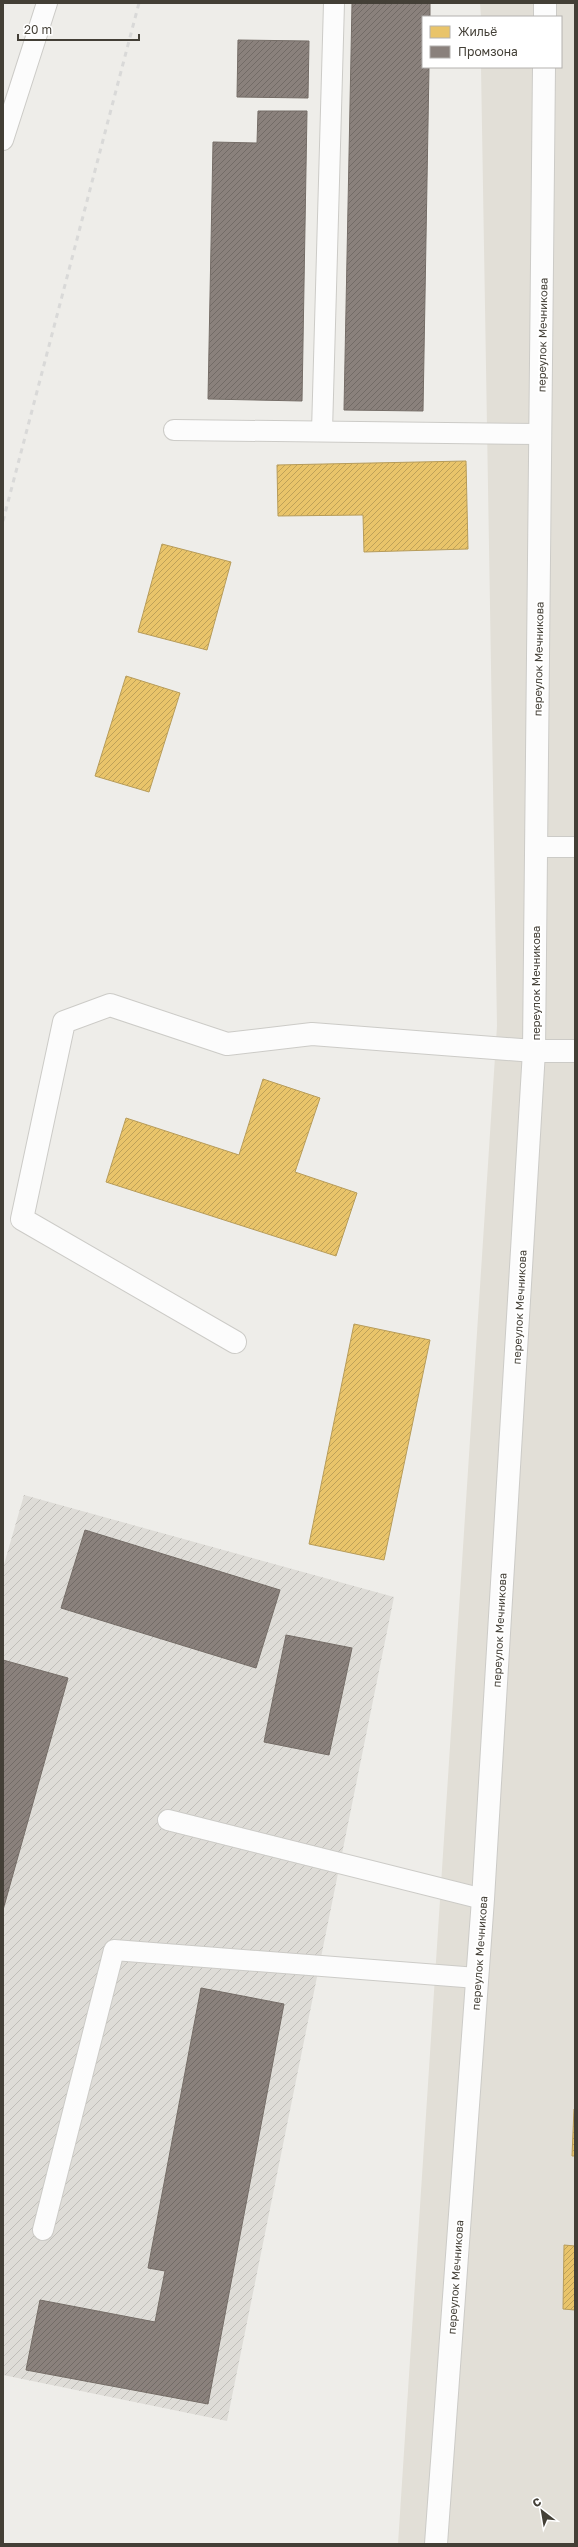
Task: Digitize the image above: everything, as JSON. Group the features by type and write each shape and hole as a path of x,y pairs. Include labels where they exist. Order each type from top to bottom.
{"street":[{"path":"545,3 545,16"},
{"name":"переулок Мечникова","path":"436,2544 483,1899 534,1051 544,68"},
{"path":"235,1342 22,1219 64,1022 110,1005 227,1044 312,1034 534,1051 575,1051"}],"lane":[{"path":"3,140 47,3"},
{"path":"322,431 334,3"},
{"path":"174,430 541,434"},
{"path":"536,847 575,847"},
{"path":"168,1820 483,1899"},
{"path":"43,2230 114,1950 477,1978"}],"shaded area":[{"path":"480,3 575,3 575,2544 398,2544 497,1026 481,68 562,68 562,16 481,16"},
{"path":"24,1495 394,1597 227,2421 3,2375 3,1568"}],"building: Жильё":[{"path":"466,461 468,549 364,552 363,515 278,516 277,465"},
{"path":"162,544 231,562 207,650 138,632"},
{"path":"126,676 180,693 149,792 95,776"},
{"path":"263,1079 320,1098 295,1172 357,1193 336,1256 106,1182 126,1118 239,1155"},
{"path":"354,1324 430,1340 384,1560 309,1544"},
{"path":"574,2109 575,2156 572,2156"},
{"path":"564,2245 575,2246 575,2310 563,2309"}],"building: Промзона":[{"path":"352,3 430,3 430,16 422,16 422,68 429,68 423,411 344,410"},
{"path":"238,40 309,41 308,98 237,97"},
{"path":"258,111 307,111 302,401 208,399 213,142 257,143"},
{"path":"85,1530 280,1590 256,1668 61,1608"},
{"path":"286,1635 352,1648 329,1755 264,1742"},
{"path":"3,1660 68,1678 3,1910"},
{"path":"201,1988 284,2004 208,2404 26,2370 40,2300 155,2322 165,2271 148,2268"}],"railway":[{"path":"3,521 139,3"}]}
